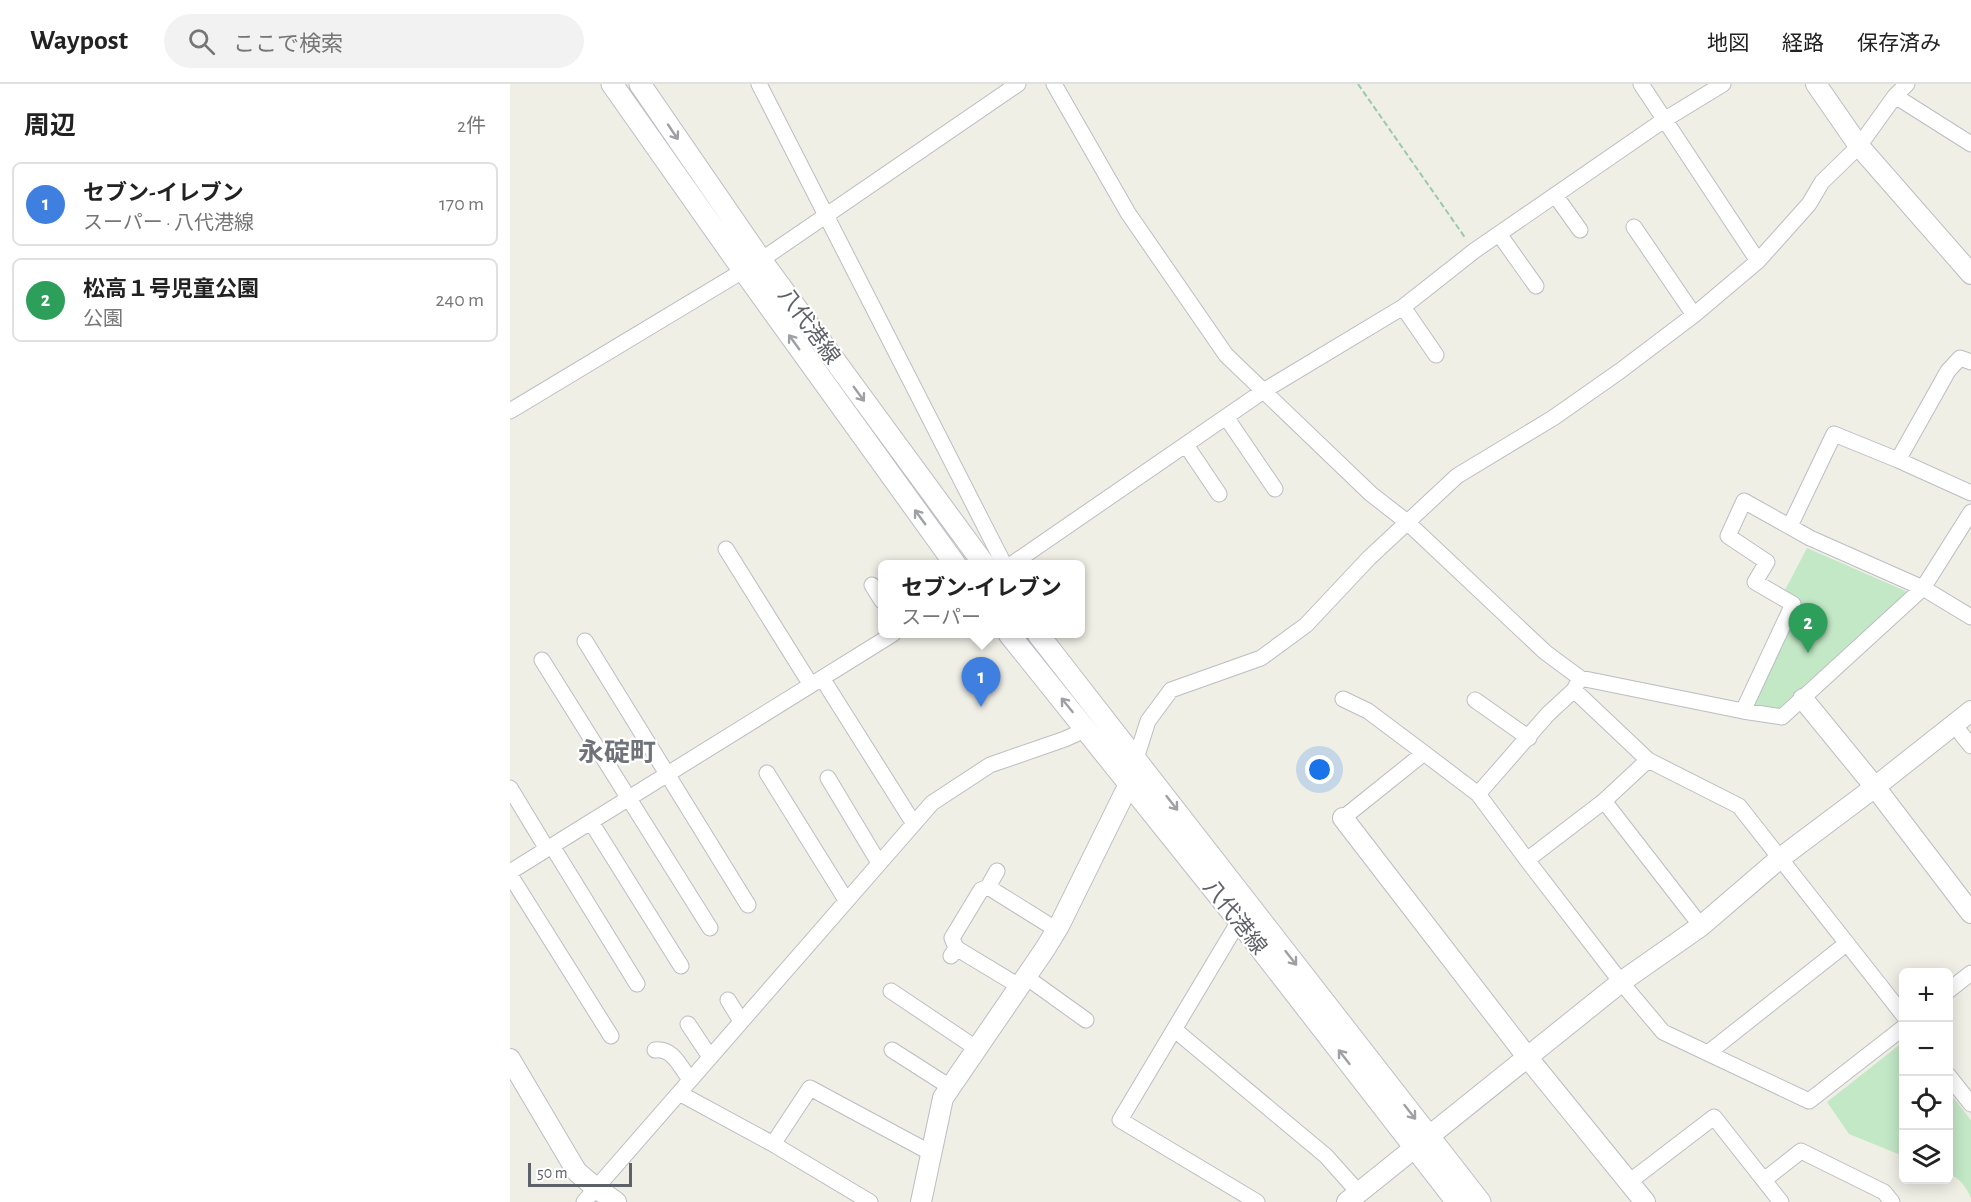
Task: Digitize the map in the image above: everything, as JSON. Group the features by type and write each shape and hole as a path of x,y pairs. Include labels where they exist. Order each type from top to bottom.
{"main road":[{"name":"八代港線","path":"612,84 981,560"},
{"name":"八代港線","path":"640,84 752,265 952,560"},
{"name":"八代港線","path":"1013,638 1239,921 1421,1141 1480,1202"},
{"name":"八代港線","path":"1042,638 1136,757 1421,1141 1457,1202"}],"street":[{"path":"759,84 1002,560"},
{"path":"510,411 752,265 1018,84"},
{"path":"1054,84 1134,222 1226,355 1371,494 1407,522 1545,652 1648,760 1739,806 1899,1010"},
{"path":"1641,84 1758,261"},
{"path":"1018,560 1265,390 1403,307 1474,251 1664,120 1723,84"},
{"path":"1816,84 1858,146 1969,266"},
{"path":"921,1202 943,1098 1057,930 1129,784 1148,721 1171,690 1261,658 1306,625 1369,558 1457,476 1553,418 1694,315 1758,261 1809,204 1822,182 1858,146 1906,84"},
{"path":"1895,96 1971,144"},
{"path":"1555,195 1580,230"},
{"path":"1634,227 1694,315"},
{"path":"1499,234 1536,286"},
{"path":"1403,307 1436,355"},
{"path":"1898,460 1948,371 1960,358 1971,362"},
{"path":"1226,417 1275,489"},
{"path":"1790,526 1834,434 1971,493"},
{"path":"1186,445 1219,494"},
{"path":"1743,711 1792,604 1755,582 1767,562 1728,536 1744,501 1810,538 1923,588 1971,617"},
{"path":"1577,684 1782,717 1923,588 1971,512"},
{"path":"726,549 914,824"},
{"path":"872,585 878,595"},
{"path":"611,1036 510,874 885,638"},
{"path":"585,641 748,905"},
{"path":"542,660 710,928"},
{"path":"1478,794 1577,684"},
{"path":"1343,699 1368,711 1478,794 1621,982 1663,1032 1809,1101 1899,1031"},
{"path":"1803,699 1971,913"},
{"path":"1475,700 1529,738"},
{"path":"1175,1030 1326,1156 1353,1197 1621,982 1701,926 1779,859 1875,788 1971,711"},
{"path":"1954,725 1971,746"},
{"path":"590,1195 932,803 990,765 1087,729"},
{"path":"1424,753 1343,818 1528,1058 1645,1202"},
{"path":"1527,860 1604,801 1648,760"},
{"path":"766,773 846,900"},
{"path":"828,778 879,863"},
{"path":"510,788 637,984"},
{"path":"1604,801 1701,926"},
{"path":"591,822 681,966"},
{"path":"997,871 988,887 981,890 952,938 953,952 1023,981 1086,1020"},
{"path":"988,887 1057,930"},
{"path":"1239,921 1120,1120 1257,1202"},
{"path":"1708,1053 1846,944"},
{"path":"1953,987 1971,973"},
{"path":"891,991 976,1048"},
{"path":"728,1000 741,1021"},
{"path":"688,1024 710,1057"},
{"path":"655,1050 663,1049 670,1052 690,1080"},
{"path":"892,1050 950,1087"},
{"path":"510,1059 590,1195 616,1202"},
{"path":"1949,1076 1971,1104"},
{"path":"773,1144 810,1088 931,1153"},
{"path":"679,1093 773,1144 870,1202"},
{"path":"1629,1182 1714,1117 1780,1202"},
{"path":"1764,1180 1801,1151 1884,1192 1892,1202"}],"path":[{"path":"1358,84 1474,251"}],"green space":[{"path":"1807,548 1910,593 1780,710 1749,706 1797,599 1785,590"},
{"path":"1899,1045 1899,1154 1849,1134 1827,1102"},
{"path":"1953,1097 1971,1120 1971,1198 1953,1176"}],"place":[{"name":"松高１号児童公園","path":"1808,653"},
{"name":"セブン-イレブン","path":"981,707"}],"district":[{"name":"永碇町","path":"617,753"}]}
